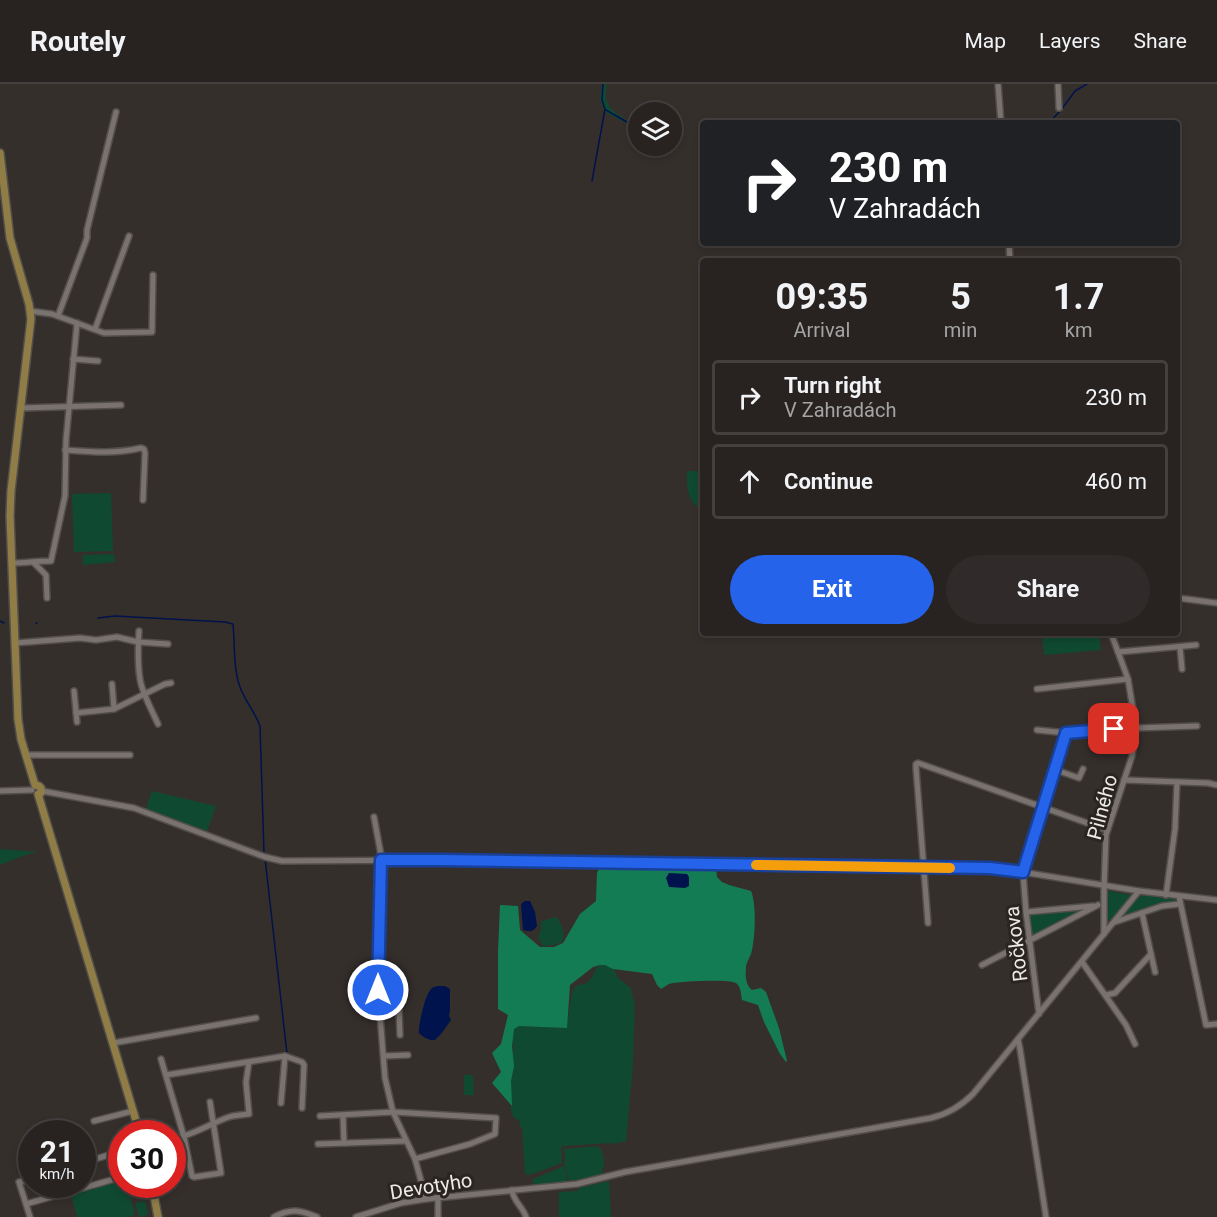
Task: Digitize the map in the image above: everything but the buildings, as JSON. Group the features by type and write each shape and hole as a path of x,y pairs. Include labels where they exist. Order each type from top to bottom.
{"main road":[{"path":"0,153 10,238 30,311 31,329 10,505 18,719 26,755 136,1120"},
{"path":"154,1198 158,1217"}],"street":[{"path":"998,84 1001,120"},
{"path":"1058,84 1059,108"},
{"path":"58,316 87,238 116,112"},
{"path":"95,329 129,236"},
{"path":"30,311 58,316 104,333 152,332 153,275"},
{"path":"12,563 51,561 65,496 65,450 77,323"},
{"path":"73,359 98,361"},
{"path":"21,408 121,405"},
{"path":"65,450 104,453 144,449 143,500"},
{"path":"34,563 46,575 47,598"},
{"path":"1180,598 1214,602 1210,610"},
{"path":"139,631 141,684 158,724"},
{"name":"Pilného","path":"1104,934 1101,905 1107,830 1132,756 1136,728 1128,679 1111,636"},
{"path":"15,643 80,638 96,640 113,637 138,642 168,644"},
{"path":"1119,652 1196,645"},
{"path":"1180,647 1182,669"},
{"path":"1037,689 1128,679"},
{"path":"76,713 114,709 171,683"},
{"path":"112,684 114,709"},
{"path":"74,691 77,722"},
{"path":"1037,730 1066,733 1197,726"},
{"name":"Ročkova","path":"1039,1014 1023,872 1066,733"},
{"path":"26,755 130,755"},
{"path":"928,923 916,764 1107,830"},
{"path":"1056,770 1079,778 1083,769"},
{"path":"1124,780 1217,785"},
{"path":"1166,895 1177,782"},
{"path":"0,791 37,790 135,808 265,857 282,861 381,860 998,868 1166,895 1217,900"},
{"path":"374,817 381,860 378,990 385,1078 393,1112 415,1159 426,1199"},
{"name":"Devotyho","path":"356,1217 401,1203 438,1197 583,1184 625,1172 937,1116 952,1110 970,1097 1139,891"},
{"path":"1179,896 1206,1025 1217,1024"},
{"path":"1114,922 1162,906 1180,904"},
{"path":"1026,912 1101,905"},
{"path":"982,965 1101,905"},
{"path":"1142,913 1155,972"},
{"path":"1106,995 1115,993 1150,954"},
{"path":"1082,962 1126,1025 1135,1044"},
{"path":"398,993 400,1035"},
{"path":"380,1011 399,1010"},
{"path":"113,1043 256,1018"},
{"path":"1018,1039 1046,1217"},
{"path":"384,1056 408,1055"},
{"path":"281,1103 285,1056"},
{"path":"166,1075 285,1056 302,1062 304,1065 302,1108"},
{"path":"161,1059 179,1120"},
{"path":"186,1136 230,1117 249,1114 246,1082 249,1062"},
{"path":"186,1147 192,1176 221,1173 210,1102"},
{"path":"96,1120 133,1111"},
{"path":"320,1116 393,1112 504,1118"},
{"path":"343,1115 344,1143"},
{"path":"415,1159 470,1144 495,1134 496,1118"},
{"path":"318,1144 406,1141"},
{"path":"26,1204 108,1180"},
{"path":"512,1190 526,1217"},
{"path":"438,1197 438,1217"},
{"path":"24,1198 30,1217"},
{"path":"274,1217 298,1210 317,1217"}],"green space":[{"path":"602,84 607,84 608,104 628,121 628,124 605,112 600,99"},
{"path":"700,471 700,508 689,494 687,472"},
{"path":"111,493 113,551 74,552 72,494"},
{"path":"114,554 115,562 83,565 83,555"},
{"path":"1042,636 1099,636 1101,650 1044,655"},
{"path":"152,791 216,806 207,831 146,810"},
{"path":"0,849 38,852 0,865"},
{"path":"601,865 716,867 717,877 722,882 751,891 755,913 754,932 751,954 746,966 746,981 752,990 761,988 766,992 779,1028 786,1062 764,1022 758,1005 742,1000 738,984 715,981 682,982 669,984 661,989 652,974 600,965 593,967 570,985 567,1028 519,1026 514,1029 512,1106 492,1083 501,1072 492,1053 501,1044 508,1015 498,1009 500,905 518,906 520,930 540,947 554,947 563,943 580,914 596,901 597,873"},
{"path":"1108,891 1131,895 1110,922 1107,918"},
{"path":"1143,895 1176,899 1177,903 1122,918"},
{"path":"1088,907 1034,936 1032,935 1028,914"},
{"path":"557,917 562,926 562,942 543,946 538,937 541,921"},
{"path":"600,965 613,968 618,978 631,988 635,1003 633,1064 626,1142 563,1146 561,1147 562,1163 527,1175 520,1121 511,1112 514,1028 519,1026 566,1028 575,986 589,981"},
{"path":"464,1075 473,1076 474,1095 464,1095"},
{"path":"597,1146 603,1155 602,1175 569,1181 566,1171 567,1183 534,1186 533,1179 564,1166 566,1170 565,1151 563,1150 565,1148"},
{"path":"609,1181 611,1217 559,1217 559,1192 578,1191 579,1188"},
{"path":"108,1185 108,1198 130,1198 135,1215 77,1217 72,1198 96,1198 96,1188"},
{"path":"145,1201 148,1215 139,1217 135,1203"}],"shaded area":[{"path":"669,873 687,874 689,886 669,887 666,878"},
{"path":"525,901 530,901 535,912 537,926 531,931 523,930 521,905"},
{"path":"437,986 450,989 449,1016 451,1020 441,1034 433,1040 422,1036 419,1029 427,995 432,988"}],"waterway":[{"path":"592,181 605,109 602,100 603,84"},
{"path":"1052,120 1075,91 1087,84"},
{"path":"606,110 628,123"},
{"path":"98,618 115,616 233,624 238,680 260,726 264,853"},
{"path":"0,621 4,623"},
{"path":"265,858 287,1054"}],"slow traffic":[{"path":"756,865 950,868"}],"route":[{"path":"378,990 381,860 990,868 1023,872 1066,733 1114,729"}]}
